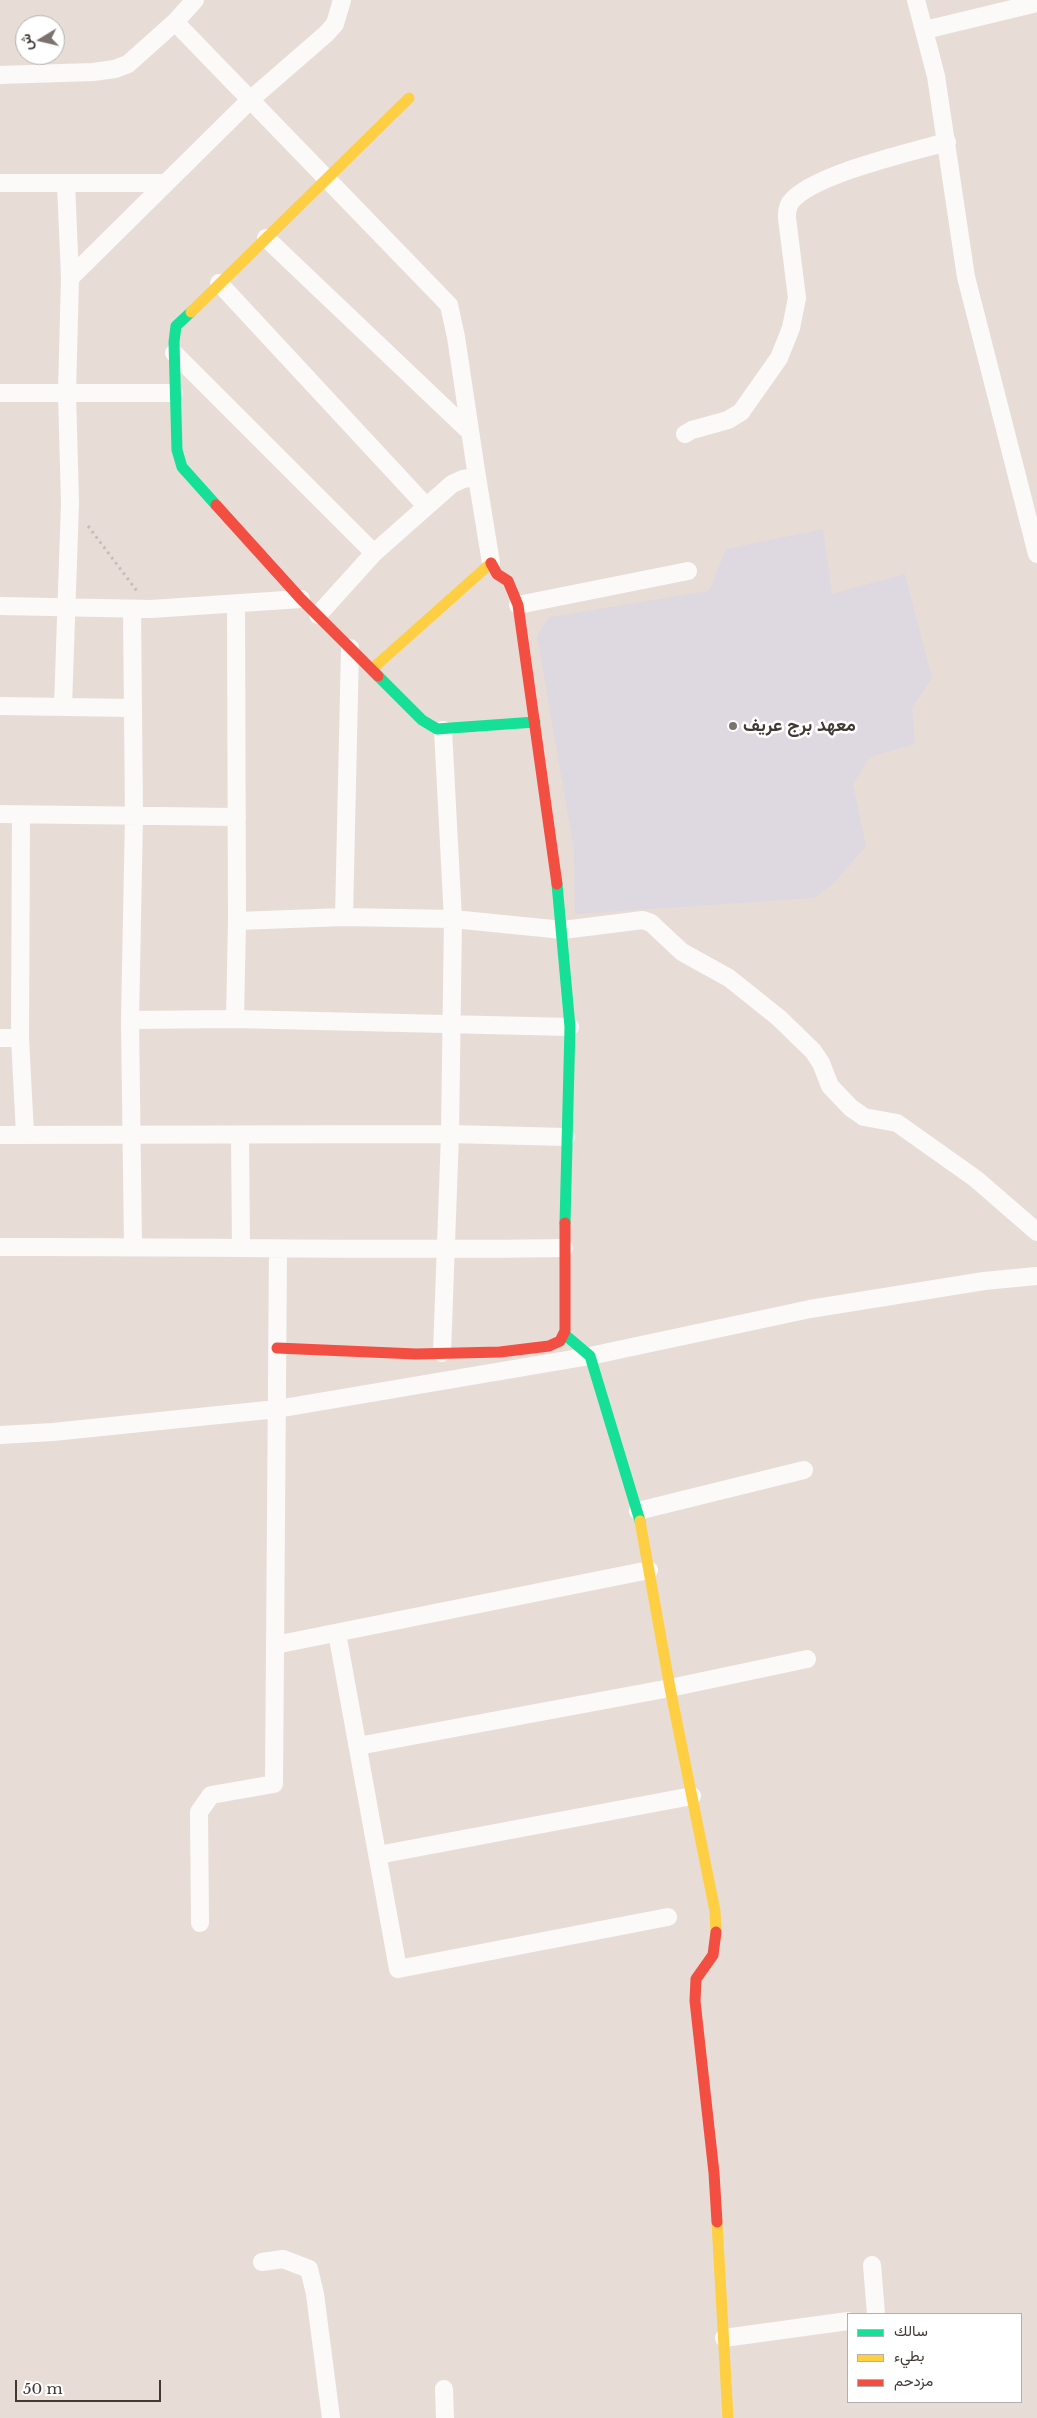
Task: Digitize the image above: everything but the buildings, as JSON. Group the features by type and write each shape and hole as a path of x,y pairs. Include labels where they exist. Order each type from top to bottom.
{"street":[{"path":"0,75 115,70 128,64 175,22 195,0"},
{"path":"70,278 250,100 326,34 335,24 342,0"},
{"path":"916,0 936,76 966,277 1037,554"},
{"path":"925,30 1037,3"},
{"path":"175,22 449,305 456,337 491,564 497,574 508,581 518,605 563,930 570,1027 566,1137 564,1334 555,1343 530,1350 442,1353 277,1348"},
{"path":"409,98 176,326 174,353 176,450 182,467 300,599 372,669 414,714 430,726 443,730 535,722"},
{"path":"685,434 692,430 728,420 741,412 779,358 791,328 797,298 787,218 787,209 792,200 817,182 947,142"},
{"path":"0,182 166,183"},
{"path":"64,706 65,606 70,502 67,393 70,278 66,183"},
{"path":"266,238 469,431"},
{"path":"218,284 426,506"},
{"path":"174,353 374,553"},
{"path":"0,393 174,393"},
{"path":"318,615 374,553 426,506 452,484 463,479 478,477"},
{"path":"372,669 491,564"},
{"path":"518,605 688,571"},
{"path":"0,606 65,606 132,610 300,599"},
{"path":"235,1019 237,921 236,604"},
{"path":"132,610 134,816 130,1020 133,1246"},
{"path":"344,917 350,648"},
{"path":"0,706 133,708"},
{"path":"442,1353 450,1134 453,919 443,730"},
{"path":"0,814 237,817"},
{"path":"21,815 20,1038 25,1134"},
{"path":"237,921 344,917 453,919 563,930 643,920 651,923 682,952 729,978 780,1018 803,1040 821,1063 830,1086 850,1108 864,1117 897,1123 976,1179 1037,1232"},
{"path":"130,1020 235,1019 570,1027"},
{"path":"0,1038 20,1038"},
{"path":"0,1135 450,1134 566,1137"},
{"path":"240,1135 242,1247"},
{"path":"0,1247 133,1246 445,1250 564,1248"},
{"path":"200,1923 199,1812 211,1795 274,1784 278,1249"},
{"path":"0,1435 53,1432 277,1409 590,1356 810,1309 984,1281 1037,1276"},
{"path":"564,1334 590,1356 638,1511 670,1688 715,1911 718,1944 707,1967 696,1979 695,2001 714,2173 728,2418"},
{"path":"638,1511 804,1470"},
{"path":"275,1645 649,1570"},
{"path":"338,1632 398,1969 668,1917"},
{"path":"358,1746 670,1688 807,1659"},
{"path":"378,1855 692,1796"},
{"path":"262,2262 283,2259 309,2269 315,2294 331,2418"},
{"path":"872,2265 876,2313"},
{"path":"724,2338 847,2321"},
{"path":"444,2389 445,2418"}],"path":[{"path":"70,502 151,609"}],"shaded area":[{"name":"معهد برج عريف","path":"823,529 832,594 905,574 932,678 912,708 915,744 870,757 853,784 866,846 834,883 814,898 575,914 574,850 537,636 549,617 709,591 726,549"}],"traffic: fast":[{"path":"191,312 176,326 174,342 177,450 182,467 216,505"},
{"path":"378,676 422,720 437,729 535,722"},
{"path":"557,884 570,1027 565,1223"},
{"path":"564,1334 590,1356 640,1521"}],"traffic: slow":[{"path":"191,312 409,98"},
{"path":"372,669 491,563"},
{"path":"640,1521 670,1688 715,1911 716,1932"},
{"path":"717,2222 728,2418"}],"traffic: jam":[{"path":"216,505 301,599 378,676"},
{"path":"491,563 497,574 508,581 518,605 557,884"},
{"path":"277,1348 416,1354 500,1352 549,1346 560,1341 565,1331 565,1223"},
{"path":"716,1932 713,1955 696,1979 695,2001 714,2173 717,2222"}],"place":[{"name":"معهد برج عريف","path":"733,726"}]}
